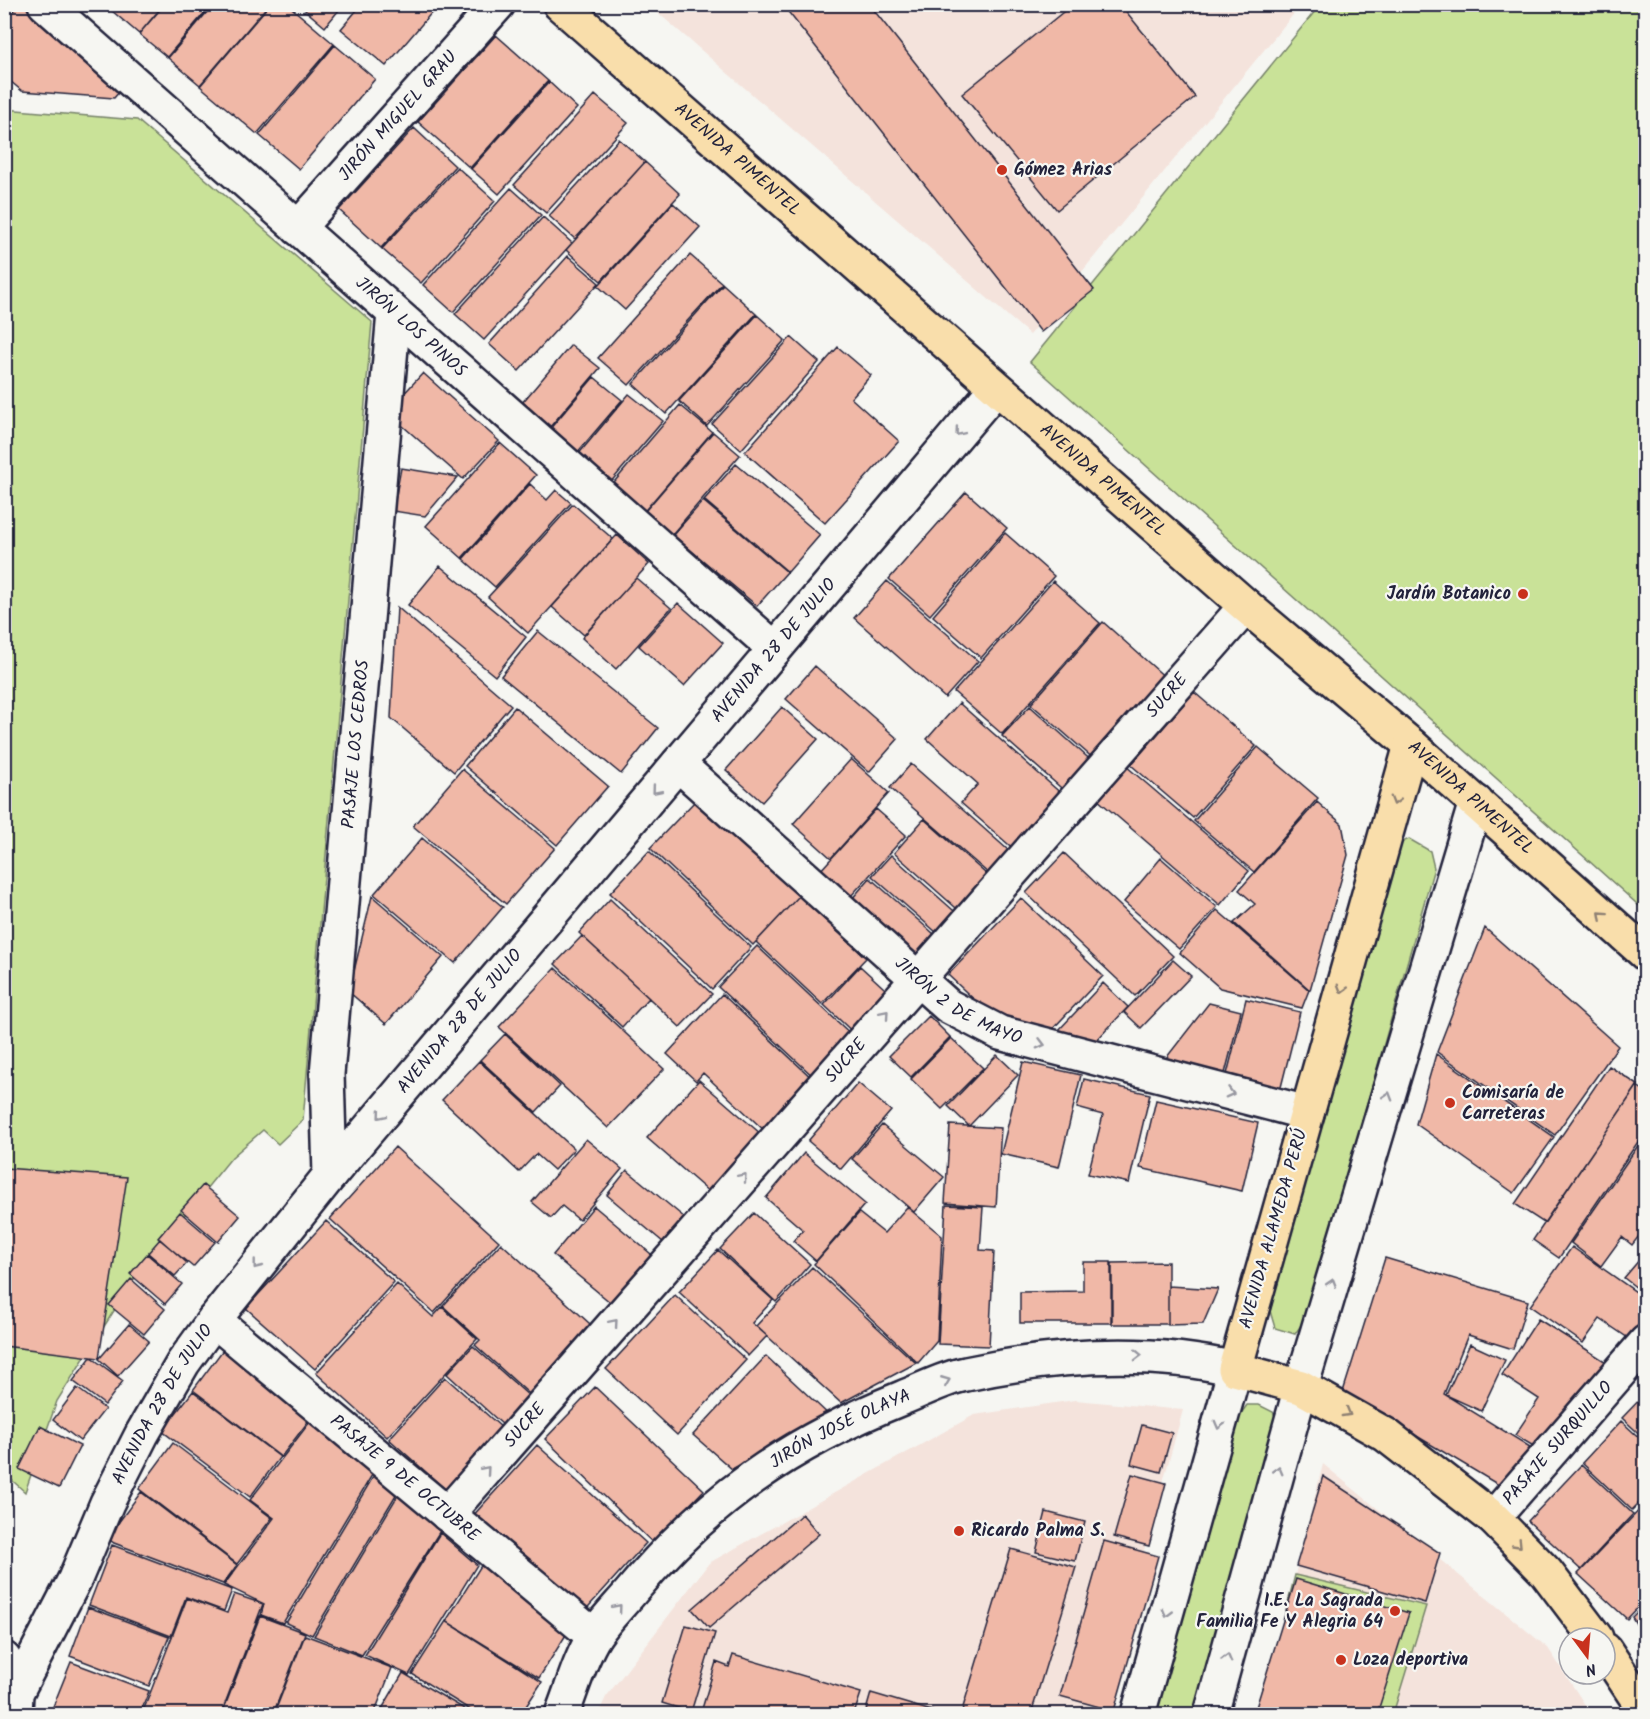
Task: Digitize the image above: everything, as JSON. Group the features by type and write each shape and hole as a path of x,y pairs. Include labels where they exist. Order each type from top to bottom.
{"highway":[{"name":"AVENIDA PIMENTEL","path":"560,4 1246,606 1411,745 1646,954"},
{"name":"AVENIDA ALAMEDA PERÚ","path":"1235,1369 1411,745"},
{"path":"1235,1369 1301,1387 1386,1435 1493,1518 1546,1572 1587,1626"},
{"path":"1617,1668 1646,1712"}],"street":[{"name":"JIRÓN LOS PINOS","path":"45,4 775,649"},
{"name":"JIRÓN MIGUEL GRAU","path":"298,228 498,4"},
{"name":"PASAJE LOS CEDROS","path":"330,1175 327,1074 394,313"},
{"name":"AVENIDA 28 DE JULIO","path":"21,1707 107,1503 142,1434 183,1364 214,1320 330,1175 996,388"},
{"name":"SUCRE","path":"447,1514 1246,606"},
{"name":"JIRÓN 2 DE MAYO","path":"678,764 948,1006 1000,1033 1307,1113"},
{"path":"1211,1714 1301,1387 1476,802"},
{"name":"PASAJE 9 DE OCTUBRE","path":"214,1320 594,1636"},
{"name":"PASAJE SURQUILLO","path":"1493,1518 1646,1342"},
{"name":"JIRÓN JOSÉ OLAYA","path":"562,1714 594,1636 665,1550 719,1501 795,1449 881,1407 963,1374 1046,1361 1136,1355 1196,1360 1235,1369"},
{"name":"AVENIDA ALAMEDA PERÚ","path":"1138,1714 1235,1369"},
{"path":"4,1659 21,1707"}],"shaded area":[{"name":"Gómez Arias","path":"649,5 1301,5 1030,335"},
{"name":"Ricardo Palma S.","path":"1075,1400 1183,1410 1108,1680 1082,1714 598,1714 606,1697 709,1563 974,1415"},
{"name":"I.E. La Sagrada Familia Fe Y Alegria 64","path":"1323,1464 1548,1648 1557,1662 1557,1686 1573,1686 1591,1714 1260,1714"}],"green space":[{"path":"1320,5 1645,5 1645,911 1030,362"},
{"path":"4,109 137,120 372,322 303,1120 278,1144 263,1130 232,1157 139,1271 57,1401 25,1492 4,1473"},
{"path":"1409,839 1430,851 1434,868 1306,1318 1295,1334 1275,1328 1270,1311 1396,845"},
{"path":"1247,1405 1259,1405 1273,1412 1280,1427 1201,1714 1156,1714 1240,1415"},
{"name":"Loza deportiva","path":"1295,1575 1426,1606 1393,1714 1260,1714"}],"building":[{"path":"19,4 27,4 124,86 114,98 22,91 4,76 4,21"},
{"path":"104,4 164,4 139,34"},
{"path":"165,4 212,4 167,57 139,34"},
{"path":"214,4 269,4 200,85 168,58"},
{"path":"270,4 287,4 334,44 257,134 200,86"},
{"path":"298,4 344,4 325,27"},
{"path":"362,4 439,4 386,66 341,29"},
{"path":"782,4 869,4 1094,290 1041,332"},
{"path":"1073,4 1120,4 1195,97 1057,210 962,94"},
{"path":"496,35 548,81 470,168 418,122"},
{"path":"335,45 375,79 299,169 259,135"},
{"path":"549,82 577,108 499,194 471,169"},
{"path":"595,95 628,123 546,213 514,185"},
{"path":"414,128 455,166 381,248 339,210"},
{"path":"619,139 645,162 575,239 549,216"},
{"path":"645,162 680,194 601,281 566,250"},
{"path":"457,167 495,201 421,283 382,249"},
{"path":"511,188 541,215 453,312 423,285"},
{"path":"673,203 700,227 625,310 598,286"},
{"path":"543,217 572,243 484,340 455,314"},
{"path":"690,255 722,283 629,385 598,358"},
{"path":"568,256 599,283 519,371 489,344"},
{"path":"723,284 756,314 666,414 633,384"},
{"path":"757,315 785,340 707,426 679,401"},
{"path":"791,337 819,362 741,450 712,424"},
{"path":"571,345 600,368 544,434 516,410"},
{"path":"838,347 871,375 851,398 899,441 825,523 745,452"},
{"path":"423,373 499,441 463,479 387,412"},
{"path":"594,377 622,400 576,454 543,437"},
{"path":"629,394 663,421 609,484 576,457"},
{"path":"680,405 712,432 635,522 603,495"},
{"path":"713,432 740,455 667,540 640,517"},
{"path":"500,443 536,475 462,558 426,526"},
{"path":"736,464 820,535 788,572 704,500"},
{"path":"401,468 458,477 425,516 393,511"},
{"path":"530,484 547,500 556,490 571,503 495,587 463,559"},
{"path":"966,492 1007,528 930,615 889,579"},
{"path":"703,501 787,572 757,606 673,535"},
{"path":"573,504 613,539 528,633 488,597"},
{"path":"1005,533 1054,576 981,658 933,616"},
{"path":"617,535 649,564 584,635 552,607"},
{"path":"440,566 526,637 495,676 408,605"},
{"path":"636,578 671,608 616,669 582,638"},
{"path":"887,581 978,661 945,698 854,618"},
{"path":"1053,581 1100,623 1002,734 954,692"},
{"path":"678,603 723,643 684,686 639,646"},
{"path":"397,607 511,705 454,772 391,718"},
{"path":"1103,622 1167,679 1095,760 1031,704"},
{"path":"538,631 658,728 621,774 501,676"},
{"path":"815,666 898,739 869,772 786,699"},
{"path":"1194,692 1256,746 1193,818 1131,765"},
{"path":"959,703 1064,796 1016,851 961,803 978,784 927,739"},
{"path":"1030,706 1095,764 1068,794 1002,736"},
{"path":"515,707 608,786 557,845 465,766"},
{"path":"782,707 818,739 762,802 726,770"},
{"path":"1258,747 1318,798 1254,872 1194,821"},
{"path":"851,759 889,793 831,858 793,824"},
{"path":"911,764 1016,857 996,880 890,788"},
{"path":"1126,766 1249,871 1220,905 1097,799"},
{"path":"462,769 555,848 506,904 413,826"},
{"path":"696,800 799,896 753,945 650,848"},
{"path":"1317,802 1342,824 1348,855 1310,990 1234,923 1255,904 1239,890"},
{"path":"876,809 906,835 850,897 820,871"},
{"path":"924,819 994,881 964,915 894,853"},
{"path":"422,838 503,907 455,963 374,894"},
{"path":"649,851 751,947 712,989 610,893"},
{"path":"1064,853 1173,956 1135,996 1026,893"},
{"path":"891,855 962,918 944,939 872,876"},
{"path":"1161,858 1217,907 1179,949 1124,902"},
{"path":"870,878 942,941 922,963 851,900"},
{"path":"372,896 443,957 386,1024 349,992"},
{"path":"799,896 866,958 822,1004 756,942"},
{"path":"1021,898 1103,976 1043,1039 998,1022 948,975"},
{"path":"610,899 712,994 680,1027 579,933"},
{"path":"1217,910 1309,990 1302,1008 1220,988 1180,953"},
{"path":"1485,928 1618,1046 1555,1135 1437,1052"},
{"path":"582,936 649,998 622,1027 555,964"},
{"path":"757,946 856,1039 817,1080 718,987"},
{"path":"1173,960 1191,976 1141,1028 1124,1012"},
{"path":"860,966 896,999 859,1038 824,1005"},
{"path":"555,968 664,1069 608,1128 499,1027"},
{"path":"1103,983 1128,1007 1094,1043 1056,1033"},
{"path":"722,994 816,1082 767,1133 703,1073 696,1081 667,1054"},
{"path":"1246,999 1300,1012 1278,1099 1224,1086"},
{"path":"1209,1003 1241,1011 1221,1089 1156,1071"},
{"path":"929,1016 950,1037 911,1077 889,1056"},
{"path":"505,1034 560,1086 536,1112 480,1060"},
{"path":"951,1038 983,1068 942,1109 911,1079"},
{"path":"1436,1054 1554,1137 1514,1193 1416,1124"},
{"path":"997,1055 1018,1075 969,1126 948,1106"},
{"path":"479,1061 574,1149 554,1170 536,1154 519,1172 442,1100"},
{"path":"1023,1062 1081,1075 1059,1167 1001,1154"},
{"path":"1609,1066 1638,1085 1544,1223 1515,1204"},
{"path":"1084,1079 1150,1094 1129,1183 1088,1174 1103,1115 1077,1108"},
{"path":"699,1080 769,1141 718,1200 647,1138"},
{"path":"858,1083 891,1111 841,1169 808,1141"},
{"path":"1637,1086 1646,1092 1646,1130 1559,1258 1533,1240"},
{"path":"1156,1100 1258,1123 1242,1191 1140,1168"},
{"path":"882,1125 944,1177 914,1212 852,1159"},
{"path":"950,1125 1001,1128 996,1207 945,1203"},
{"path":"1646,1134 1646,1227 1632,1245 1622,1237 1601,1266 1571,1243"},
{"path":"586,1139 622,1169 579,1220 562,1206 551,1218 532,1202"},
{"path":"395,1147 499,1241 434,1313 330,1219"},
{"path":"804,1153 865,1204 816,1261 793,1241 803,1230 766,1198"},
{"path":"4,1168 127,1177 99,1358 4,1346"},
{"path":"627,1170 691,1223 670,1248 607,1195"},
{"path":"203,1185 240,1216 218,1242 181,1210"},
{"path":"946,1205 983,1207 980,1250 994,1251 989,1346 938,1344"},
{"path":"594,1206 657,1259 616,1307 553,1255"},
{"path":"907,1207 942,1236 937,1341 918,1363 814,1264 859,1213 884,1233"},
{"path":"180,1212 215,1242 193,1267 158,1238"},
{"path":"754,1213 810,1264 776,1302 720,1249"},
{"path":"326,1221 394,1282 315,1369 246,1308"},
{"path":"160,1239 187,1263 175,1276 148,1253"},
{"path":"501,1243 600,1333 537,1401 475,1345 480,1340 443,1306"},
{"path":"1572,1247 1646,1299 1646,1331 1637,1344 1600,1319 1583,1343 1530,1306"},
{"path":"718,1250 773,1300 752,1323 767,1336 748,1356 679,1292"},
{"path":"1646,1252 1646,1295 1624,1278"},
{"path":"147,1254 182,1284 165,1304 130,1274"},
{"path":"1385,1258 1528,1301 1513,1349 1468,1335 1444,1394 1538,1452 1502,1487 1343,1392"},
{"path":"1083,1262 1111,1262 1111,1323 1020,1323 1020,1292 1083,1291"},
{"path":"1168,1262 1168,1324 1112,1324 1112,1263"},
{"path":"812,1267 916,1363 841,1403 756,1326"},
{"path":"131,1279 165,1309 144,1334 109,1305"},
{"path":"397,1284 433,1317 442,1307 477,1339 387,1437 316,1373"},
{"path":"1168,1286 1218,1289 1203,1324 1168,1325"},
{"path":"675,1295 746,1360 677,1435 606,1369"},
{"path":"1538,1319 1611,1365 1540,1450 1515,1435 1539,1399 1502,1375"},
{"path":"129,1324 149,1341 118,1376 99,1359"},
{"path":"1470,1344 1505,1360 1481,1411 1446,1395"},
{"path":"473,1346 539,1405 513,1434 447,1374"},
{"path":"225,1347 314,1414 281,1457 193,1390"},
{"path":"766,1356 831,1417 732,1469 693,1435"},
{"path":"91,1357 123,1381 105,1405 73,1381"},
{"path":"445,1377 511,1436 454,1497 389,1439"},
{"path":"595,1387 704,1490 653,1543 545,1439"},
{"path":"77,1388 105,1409 80,1441 53,1420"},
{"path":"193,1391 280,1457 250,1497 162,1431"},
{"path":"1646,1393 1646,1440 1622,1418"},
{"path":"316,1414 378,1465 283,1623 261,1615 264,1604 224,1585 274,1518 250,1500"},
{"path":"1621,1421 1646,1444 1646,1496 1632,1510 1582,1463"},
{"path":"1142,1425 1172,1433 1161,1472 1131,1464"},
{"path":"40,1426 80,1446 59,1488 19,1469"},
{"path":"173,1443 272,1518 237,1564 139,1489"},
{"path":"537,1445 646,1543 580,1616 471,1518"},
{"path":"1581,1465 1633,1514 1581,1570 1528,1521"},
{"path":"379,1467 400,1488 312,1635 286,1623"},
{"path":"1132,1474 1166,1483 1149,1546 1114,1537"},
{"path":"1323,1476 1440,1553 1425,1603 1296,1566"},
{"path":"401,1490 445,1523 362,1655 314,1636"},
{"path":"141,1492 237,1565 223,1584 114,1543 107,1538"},
{"path":"1646,1503 1646,1599 1627,1619 1578,1574"},
{"path":"1046,1512 1085,1522 1075,1561 1036,1552"},
{"path":"802,1514 819,1534 709,1628 692,1609"},
{"path":"440,1533 477,1565 409,1675 365,1655"},
{"path":"1104,1541 1158,1556 1114,1711 1060,1696"},
{"path":"112,1545 232,1590 224,1611 186,1597 171,1636 89,1605"},
{"path":"1011,1549 1076,1567 1031,1714 961,1714"},
{"path":"482,1564 574,1622 539,1678 446,1621"},
{"name":"Loza deportiva","path":"1296,1579 1409,1613 1377,1714 1254,1714"},
{"path":"234,1594 263,1604 221,1714 142,1714 187,1598 227,1613"},
{"path":"1646,1603 1646,1640 1632,1617"},
{"path":"88,1607 169,1637 149,1686 70,1656"},
{"path":"260,1616 305,1633 273,1714 222,1714"},
{"path":"446,1621 542,1682 521,1714 477,1714 412,1674"},
{"path":"686,1625 715,1633 691,1712 662,1703"},
{"path":"305,1635 392,1668 374,1714 274,1714"},
{"path":"733,1655 861,1693 854,1714 721,1714 702,1709 716,1662 729,1667"},
{"path":"71,1662 149,1691 140,1714 50,1714"},
{"path":"403,1673 473,1714 379,1714"},
{"path":"871,1693 942,1714 865,1714"}],"place":[{"name":"Gómez Arias","path":"1002,170"},
{"name":"Jardín Botanico","path":"1523,594"},
{"name":"Comisaría de Carreteras","path":"1450,1103"},
{"name":"Ricardo Palma S.","path":"959,1531"},
{"name":"I.E. La Sagrada Familia Fe Y Alegria 64","path":"1395,1611"},
{"name":"Loza deportiva","path":"1341,1660"}]}
